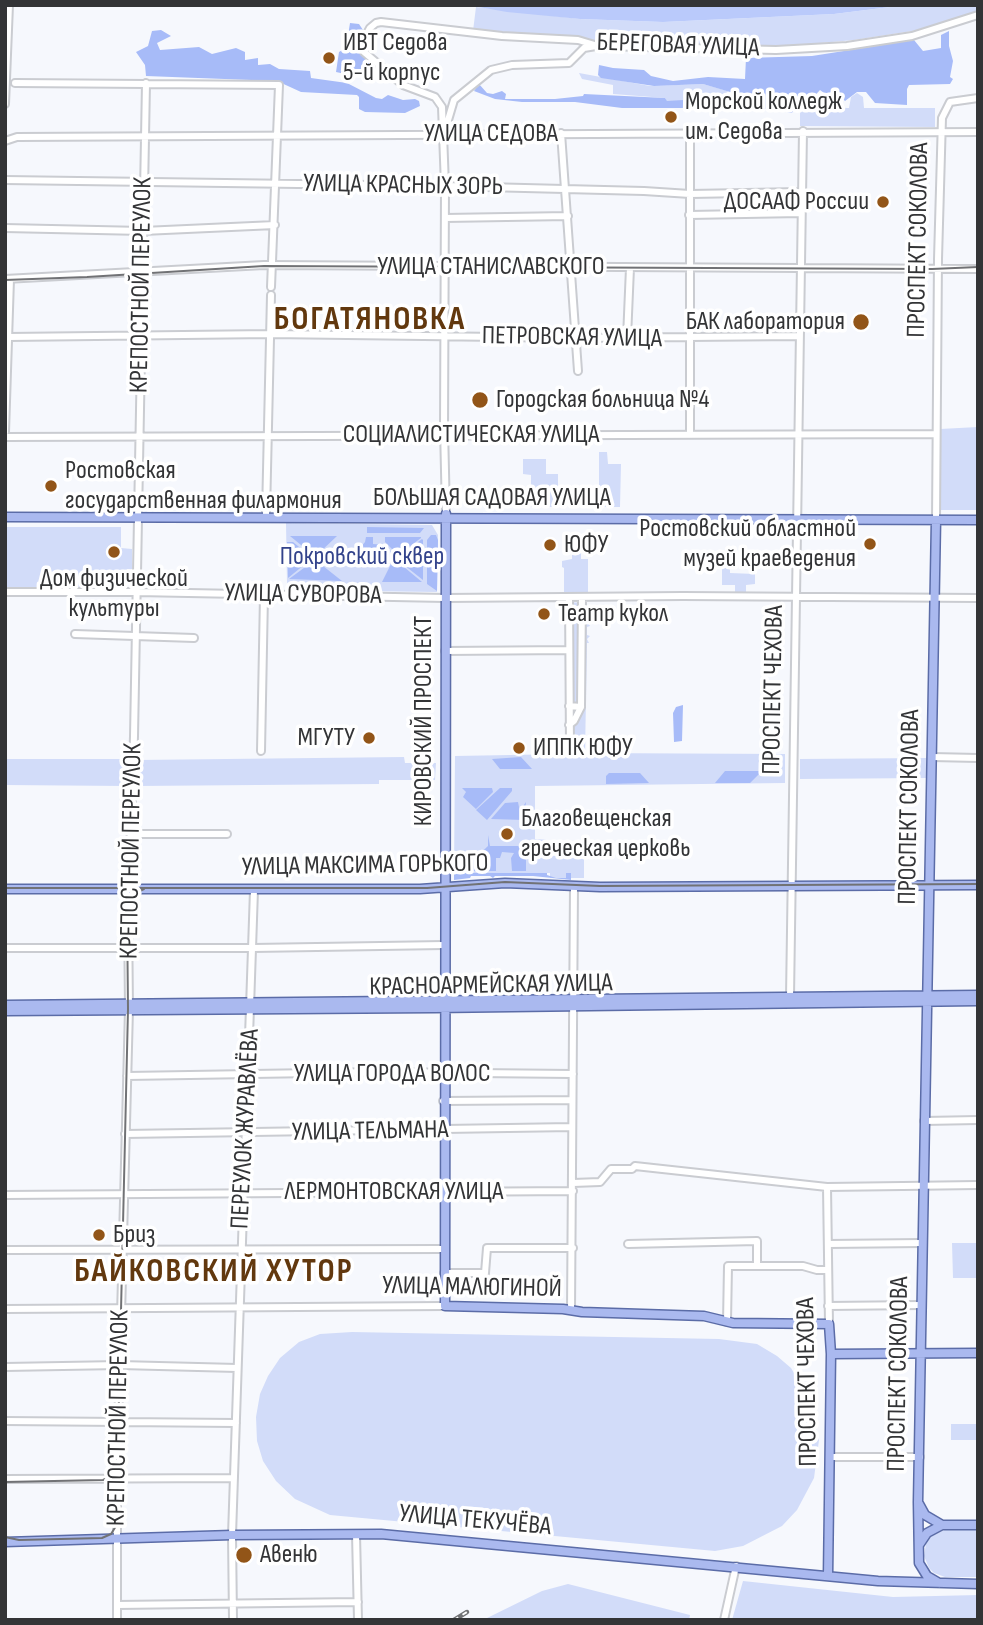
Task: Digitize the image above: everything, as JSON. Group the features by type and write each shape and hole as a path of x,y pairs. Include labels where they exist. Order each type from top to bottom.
{"main road":[{"name":"БОЛЬШАЯ САДОВАЯ УЛИЦА","path":"138,516 266,514 446,517"},
{"name":"БОЛЬШАЯ САДОВАЯ УЛИЦА","path":"5,515 978,517"},
{"name":"КИРОВСКИЙ ПРОСПЕКТ","path":"444,1306 446,517"},
{"name":"ПРОСПЕКТ СОКОЛОВА","path":"936,517 918,1502 921,1568 927,1576 939,1583"},
{"name":"УЛИЦА МАКСИМА ГОРЬКОГО","path":"5,889 420,889 505,883 790,887 978,885"},
{"name":"КРАСНОАРМЕЙСКАЯ УЛИЦА","path":"5,1011 129,1007 929,998 978,995"},
{"name":"КРАСНОАРМЕЙСКАЯ УЛИЦА","path":"574,1003 790,996 978,1001"},
{"name":"КРАСНОАРМЕЙСКАЯ УЛИЦА","path":"5,1005 129,1007"},
{"name":"УЛИЦА МАЛЮГИНОЙ","path":"444,1306 704,1316 727,1322 829,1324"},
{"name":"ПРОСПЕКТ ЧЕХОВА","path":"828,1576 831,1354 829,1324"},
{"path":"831,1354 978,1353"},
{"path":"918,1502 925,1515 942,1525 978,1525"},
{"path":"919,1545 927,1534 942,1525"},
{"name":"УЛИЦА ТЕКУЧЁВА","path":"5,1542 232,1535 381,1534 878,1581 978,1584"}],"street":[{"path":"5,104 9,5"},
{"name":"БЕРЕГОВАЯ УЛИЦА","path":"444,134 439,100 403,85 363,51 363,41 376,23 502,36 578,40 598,46 776,50 847,46 926,33 978,15"},
{"path":"578,40 584,48"},
{"path":"446,517 444,134 454,100 491,70 512,65 569,63 584,48 598,46"},
{"path":"15,83 279,85 271,287"},
{"name":"КРЕПОСТНОЙ ПЕРЕУЛОК","path":"117,1620 117,1479 129,1007 146,83"},
{"name":"ПРОСПЕКТ СОКОЛОВА","path":"936,517 938,268 943,113 950,102 978,98"},
{"name":"ПРОСПЕКТ ЧЕХОВА","path":"790,996 803,131"},
{"name":"УЛИЦА СЕДОВА","path":"5,141 17,136 978,132"},
{"path":"561,133 578,371"},
{"path":"690,134 690,435"},
{"name":"УЛИЦА КРАСНЫХ ЗОРЬ","path":"5,180 445,186 690,194 801,192"},
{"path":"689,215 801,213"},
{"path":"445,218 568,216"},
{"path":"5,228 143,230 275,225"},
{"name":"УЛИЦА СТАНИСЛАВСКОГО","path":"8,279 272,265 978,269"},
{"path":"627,338 630,268"},
{"path":"5,434 8,279"},
{"path":"266,514 271,295"},
{"name":"ПЕТРОВСКАЯ УЛИЦА","path":"8,337 271,334 688,339 799,336"},
{"name":"СОЦИАЛИСТИЧЕСКАЯ УЛИЦА","path":"5,434 138,436 936,433"},
{"name":"УЛИЦА СУВОРОВА","path":"5,592 445,598 978,598"},
{"path":"261,751 264,594"},
{"path":"569,597 570,748"},
{"path":"569,725 581,706 582,597"},
{"path":"75,634 194,638"},
{"path":"445,651 569,650"},
{"path":"569,706 581,706"},
{"path":"932,757 978,758"},
{"path":"132,834 227,834"},
{"path":"572,1310 574,886"},
{"name":"ПЕРЕУЛОК ЖУРАВЛЁВА","path":"233,1620 232,1535 240,1248 254,890"},
{"path":"5,948 444,945"},
{"name":"УЛИЦА ГОРОДА ВОЛОС","path":"127,1076 377,1072 573,1074"},
{"path":"443,1101 572,1100"},
{"path":"924,1121 978,1120"},
{"name":"УЛИЦА ТЕЛЬМАНА","path":"125,1134 572,1128"},
{"path":"573,1183 600,1182 611,1168 635,1166 827,1187 978,1185"},
{"name":"ПРОСПЕКТ ЧЕХОВА","path":"827,1187 829,1324"},
{"name":"ЛЕРМОНТОВСКАЯ УЛИЦА","path":"5,1195 573,1191"},
{"path":"628,1244 757,1241 757,1266"},
{"path":"828,1244 922,1243"},
{"path":"444,1273 485,1273 487,1248 573,1248"},
{"path":"5,1250 444,1249"},
{"path":"727,1322 726,1267 803,1266 828,1270"},
{"path":"828,1306 921,1305"},
{"name":"УЛИЦА МАЛЮГИНОЙ","path":"5,1309 444,1306"},
{"path":"5,1367 120,1365 237,1368"},
{"path":"5,1421 236,1423"},
{"path":"830,1457 920,1457"},
{"path":"5,1479 234,1478"},
{"path":"356,1534 358,1620"},
{"path":"724,1620 736,1566"},
{"path":"117,1605 358,1602"}],"green space":[{"path":"906,5 978,5 978,11 925,29 854,40 777,47 594,42 473,31 476,7 580,19 663,22 834,14"},
{"path":"579,73 650,86 703,84 728,91 724,97 667,102 665,98 613,94 613,85 582,79"},
{"path":"857,93 863,97 864,108 935,108 935,127 800,126 800,107 849,108 851,97"},
{"path":"978,427 978,510 939,510 940,429"},
{"path":"599,452 607,452 608,464 621,464 620,507 599,507"},
{"path":"523,459 546,459 546,474 558,474 558,507 544,507 542,503 537,503 537,507 531,507 531,475 523,474"},
{"name":"Покровский сквер","path":"286,523 432,525 438,535 437,592 289,590"},
{"path":"5,527 121,527 121,548 132,549 132,569 127,569 127,577 96,577 96,587 5,587"},
{"path":"572,550 581,550 581,559 588,559 588,592 564,592 562,561 572,559"},
{"path":"722,565 730,565 730,573 755,574 755,584 746,585 746,592 735,592 735,585 722,585"},
{"path":"565,602 587,603 587,619 590,619 590,626 587,627 587,635 590,636 587,639 585,753 785,754 785,783 535,786 535,839 549,840 550,856 584,856 584,878 550,878 550,873 454,873 455,756 565,754"},
{"path":"404,757 405,763 436,763 435,780 379,780 379,784 136,786 137,760"},
{"path":"926,758 926,778 800,779 800,759"},
{"path":"5,759 127,759 127,786 5,785"},
{"path":"952,1243 978,1243 978,1278 953,1278"},
{"path":"352,1332 719,1339 757,1344 791,1368 811,1401 819,1440 814,1478 797,1510 782,1526 743,1546 715,1551 330,1515 295,1499 276,1481 263,1461 257,1441 256,1417 260,1394 280,1358 299,1342 320,1334"},
{"path":"951,1424 978,1424 978,1440 951,1440"},
{"path":"944,1530 978,1530 978,1577 945,1577 929,1568 924,1556 926,1544 930,1537"},
{"path":"743,1581 893,1597 978,1595 978,1620 732,1620"},
{"path":"568,1584 690,1615 689,1620 483,1620 542,1591"}],"shaded area":[{"path":"467,5 906,5 834,14 663,22 580,19"},
{"path":"350,23 359,24 363,30 361,50 372,61 359,77 336,72 339,52 346,48"},
{"path":"161,30 171,36 157,43 160,50 199,47 212,54 236,48 245,52 245,60 258,58 258,65 270,64 279,69 310,71 311,78 347,83 376,98 382,99 388,95 403,100 415,99 420,106 405,113 365,112 359,109 357,95 301,92 277,81 146,76 145,65 136,52 148,46 152,31"},
{"path":"949,31 953,61 950,77 953,79 950,84 909,85 907,105 875,103 866,92 857,92 845,101 838,94 828,96 820,90 807,104 791,113 775,109 745,108 622,108 575,102 495,99 474,91 479,84 487,93 502,91 506,94 505,99 555,99 584,94 665,98 667,101 683,100 683,97 701,100 702,97 724,97 726,105 737,101 737,94 703,84 654,86 601,78 598,75 599,65 644,70 651,76 673,81 708,77 745,79 746,58 812,56 914,40 923,51 941,48 941,35"},
{"path":"367,527 424,528 420,533 367,533"},
{"path":"431,535 436,535 438,540 437,591 427,584 427,540"},
{"path":"290,536 337,536 318,554 312,554"},
{"path":"366,537 373,537 373,544 385,545 393,554 391,557 369,557 369,550 361,547"},
{"path":"385,537 421,538 398,555 385,542"},
{"path":"422,539 423,580 399,561 400,556"},
{"path":"287,542 293,542 310,556 310,560 288,578"},
{"path":"312,562 318,562 342,581 289,579"},
{"path":"392,562 398,562 422,582 382,582"},
{"path":"291,583 351,584 353,591 291,590"},
{"path":"683,705 682,741 674,742 673,713 676,707"},
{"path":"521,757 532,769 500,769 492,759"},
{"path":"725,771 762,771 750,783 715,783"},
{"path":"609,773 640,773 649,783 606,784 606,776"},
{"path":"462,788 492,788 493,792 476,809 463,797 466,792"},
{"path":"500,788 512,788 512,791 487,820 476,810"},
{"path":"518,802 522,808 526,802 524,820 491,819 505,803"},
{"path":"488,835 490,846 526,846 526,871 512,871 511,858 514,853 502,852 500,858 496,858 496,871 462,871 488,846"},
{"path":"454,873 547,873 556,878 566,878 566,873 571,873 571,880 533,876 471,876 454,880"}],"tram line":[{"path":"5,280 264,266 978,267"},
{"path":"5,888 427,888 505,882 600,886 978,884"},
{"path":"5,1537 19,1540 102,1538 111,1534 116,1526 128,1009 127,909 131,895 144,889"},
{"path":"5,1482 103,1480 116,1474 118,1467"}],"railway":[{"path":"454,1620 467,1612"}],"place":[{"name":"ИВТ Седова 5-й корпус","path":"329,58"},
{"name":"Морской колледж им. Седова","path":"671,117"},
{"name":"ДОСААФ России","path":"883,202"},
{"name":"БАК лаборатория","path":"861,322"},
{"name":"Городская больница №4","path":"480,400"},
{"name":"Ростовская государственная филармония","path":"51,486"},
{"name":"Ростовский областной музей краеведения","path":"870,544"},
{"name":"ЮФУ","path":"550,545"},
{"name":"Дом физической культуры","path":"114,552"},
{"name":"Театр кукол","path":"544,614"},
{"name":"МГУТУ","path":"369,738"},
{"name":"ИППК ЮФУ","path":"519,748"},
{"name":"Благовещенская греческая церковь","path":"507,834"},
{"name":"Бриз","path":"99,1235"},
{"name":"Авеню","path":"244,1555"}],"district":[{"name":"БОГАТЯНОВКА","path":"370,321"},
{"name":"БАЙКОВСКИЙ ХУТОР","path":"214,1273"}]}
